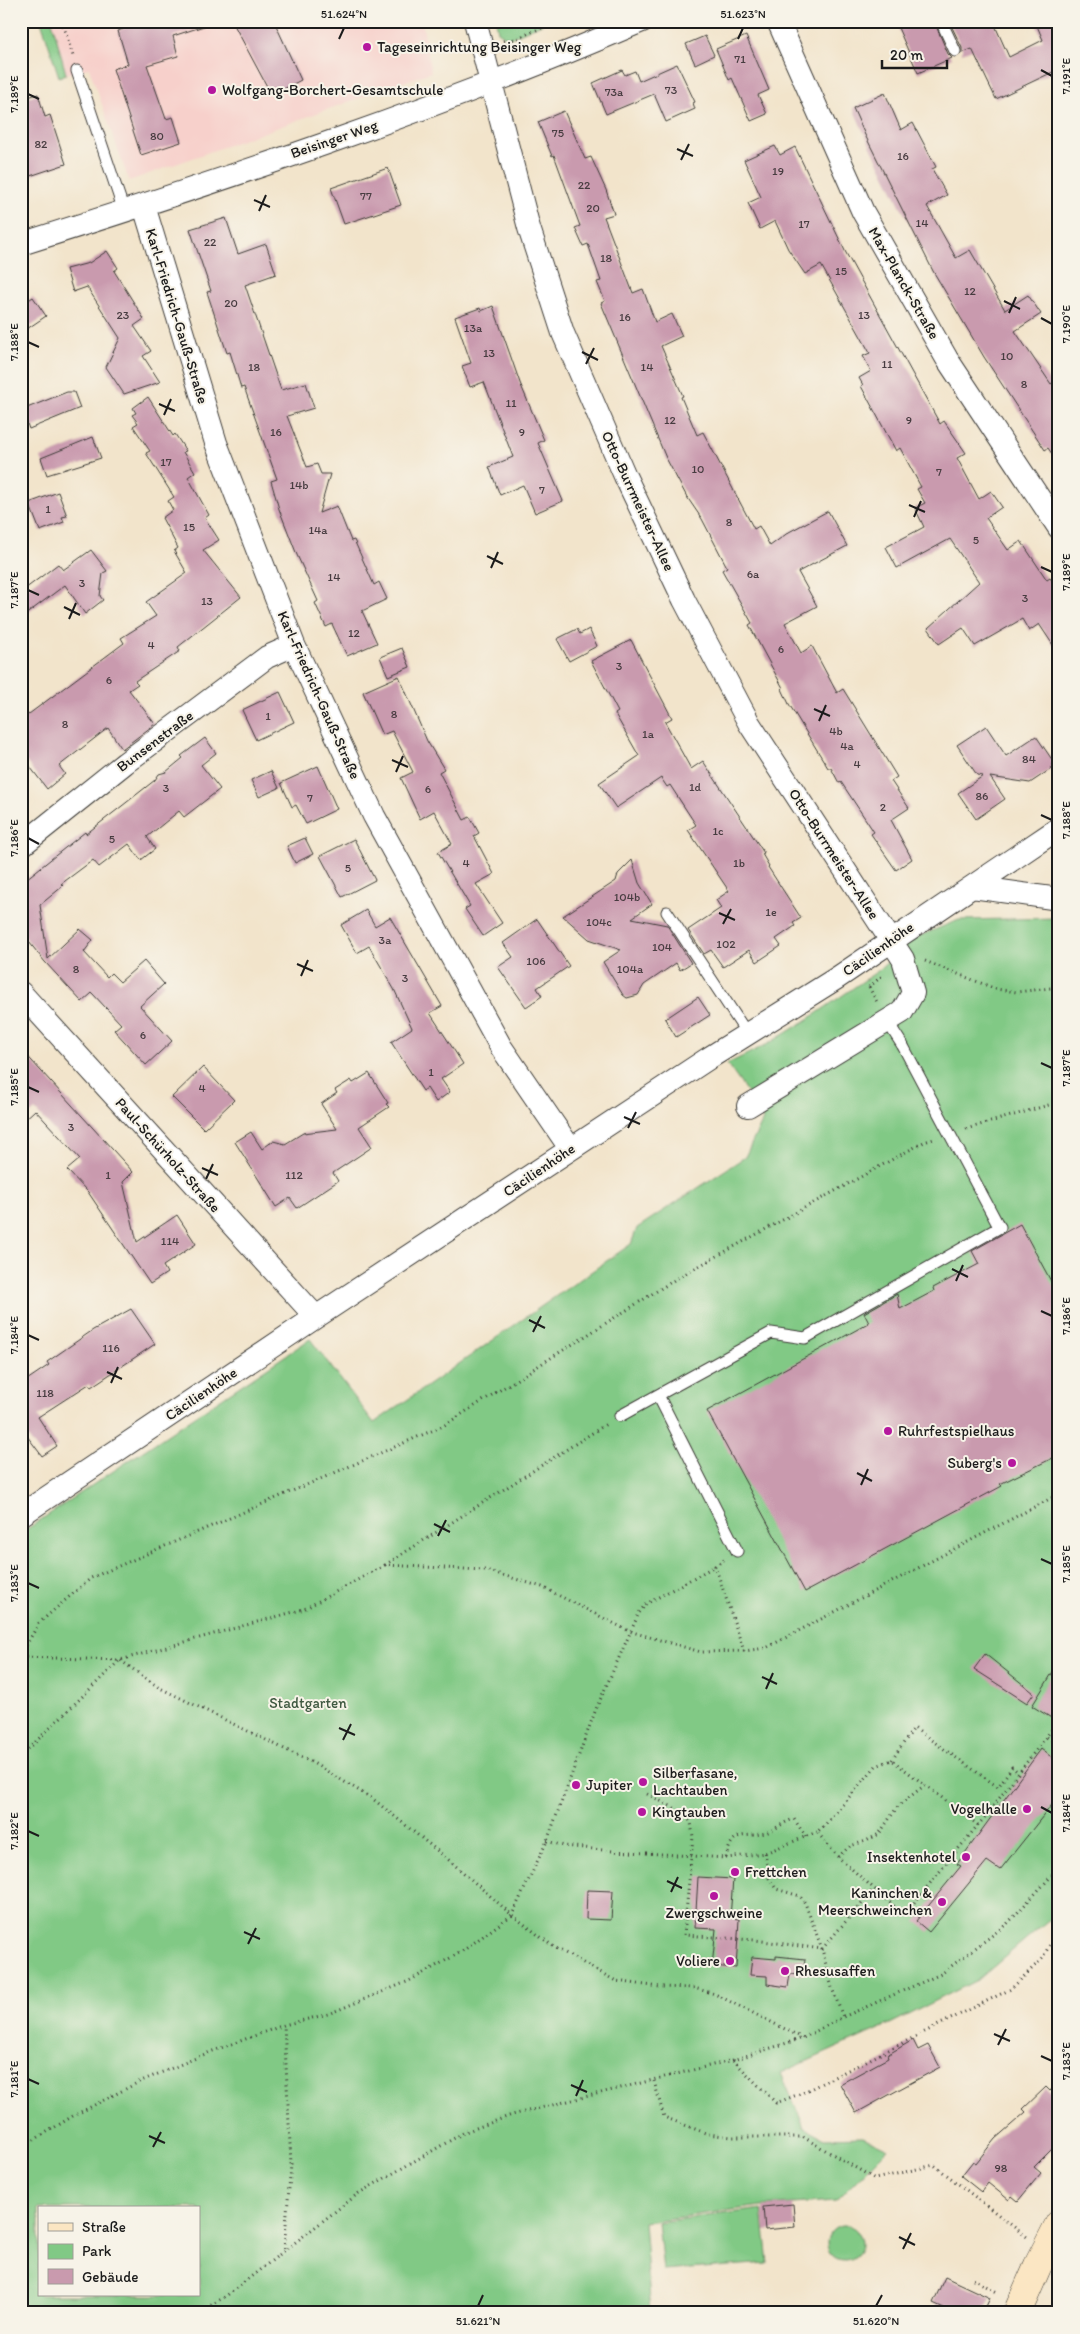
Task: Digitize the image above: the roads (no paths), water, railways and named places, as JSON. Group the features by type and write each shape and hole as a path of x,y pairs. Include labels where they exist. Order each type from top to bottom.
{"main road":[{"path":"1009,2303 1038,2265 1059,2224"}],"street":[{"name":"Beisinger Weg","path":"21,244 134,209 541,65 642,21"},
{"name":"Max-Planck-Straße","path":"778,21 863,212 947,359 1059,528"},
{"name":"Otto-Burrmeister-Allee","path":"476,27 529,228 564,333 629,485 684,600 749,723 903,960 913,993 902,1012 748,1106"},
{"name":"Karl-Friedrich-Gauß-Straße","path":"134,209 216,443 294,645 374,816 501,1047 570,1148"},
{"name":"Bunsenstraße","path":"21,846 125,763 267,657 294,645"},
{"name":"Cäcilienhöhe","path":"21,1516 570,1148 837,978 890,940 1059,828"},
{"path":"972,887 1059,899"},
{"name":"Paul-Schürholz-Straße","path":"21,993 316,1317"}],"lane":[{"path":"941,21 955,51"},
{"path":"77,71 134,209"},
{"path":"667,912 748,1035"},
{"path":"620,1416 771,1333 805,1338 1000,1228 903,1046 887,1021"},
{"path":"658,1395 737,1551"}],"place":[{"name":"Tageseinrichtung Beisinger Weg","path":"367,47"},
{"name":"Wolfgang-Borchert-Gesamtschule","path":"212,90"},
{"name":"Ruhrfestspielhaus","path":"888,1431"},
{"name":"Suberg's","path":"1012,1463"},
{"name":"Silberfasane, Lachtauben","path":"643,1782"},
{"name":"Jupiter","path":"576,1785"},
{"name":"Vogelhalle","path":"1027,1809"},
{"name":"Kingtauben","path":"642,1812"},
{"name":"Insektenhotel","path":"966,1857"},
{"name":"Frettchen","path":"735,1872"},
{"name":"Zwergschweine","path":"714,1896"},
{"name":"Kaninchen & Meerschweinchen","path":"942,1902"},
{"name":"Voliere","path":"730,1961"},
{"name":"Rhesusaffen","path":"785,1971"}],"park label":[{"name":"Stadtgarten","path":"308,1703"}]}
